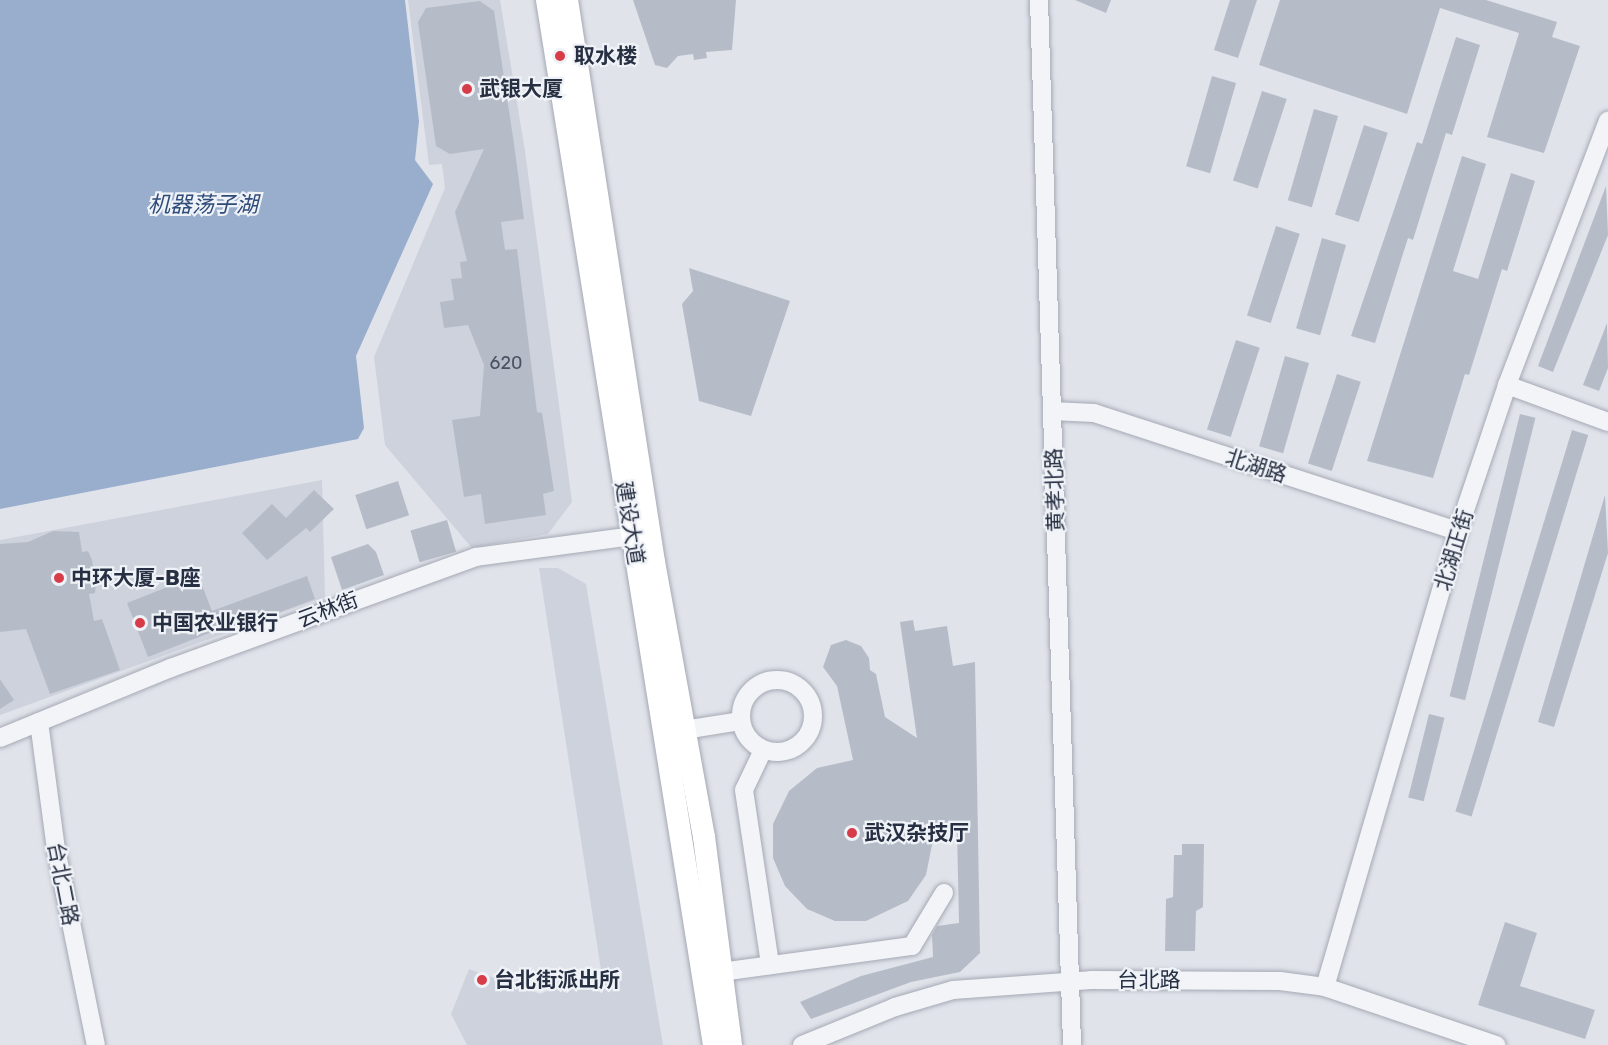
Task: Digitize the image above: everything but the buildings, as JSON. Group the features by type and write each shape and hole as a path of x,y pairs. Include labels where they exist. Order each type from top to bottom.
{"main road":[{"name":"建设大道","path":"547,0 710,1002 714,1045"},
{"name":"建设大道","path":"567,0 654,562 684,730 731,1045"},
{"path":"709,1045 710,1002"}],"street":[{"name":"黄孝北路","path":"1039,0 1072,980 1072,1045"},
{"name":"北湖正街","path":"1325,987 1458,531 1507,385 1608,121"},
{"path":"1507,385 1608,422"},
{"name":"北湖路","path":"1052,411 1094,413 1458,531"},
{"name":"云林街","path":"0,738 171,668 476,557 633,536"},
{"path":"785,680 804,692 813,712 807,736 788,750 763,750 753,743 741,721 745,697 762,682 785,680"},
{"path":"684,730 741,721"},
{"name":"台北二路","path":"39,722 56,849 96,1045"},
{"path":"763,750 744,790 770,965"},
{"path":"721,972 912,946 944,893"},
{"name":"台北路","path":"802,1045 896,1007 953,990 1072,980 1280,981 1325,987 1496,1045"}],"shaded area":[{"path":"408,0 500,0 525,151 572,502 548,534 472,548 385,445 374,357 445,188 442,164 429,165"},
{"path":"322,480 325,597 0,715 0,540"},
{"path":"539,568 558,568 586,584 663,1045 467,1045 451,1014 469,969 540,994 601,970"}],"water":[{"name":"机器荡子湖","path":"0,0 405,0 419,121 415,160 433,184 356,356 364,428 358,439 0,509"}],"place":[{"name":"取水楼","path":"560,56"},
{"name":"武银大厦","path":"467,89"},
{"name":"中环大厦-B座","path":"59,578"},
{"name":"中国农业银行","path":"140,623"},
{"name":"武汉杂技厅","path":"852,833"},
{"name":"台北街派出所","path":"482,980"}]}
